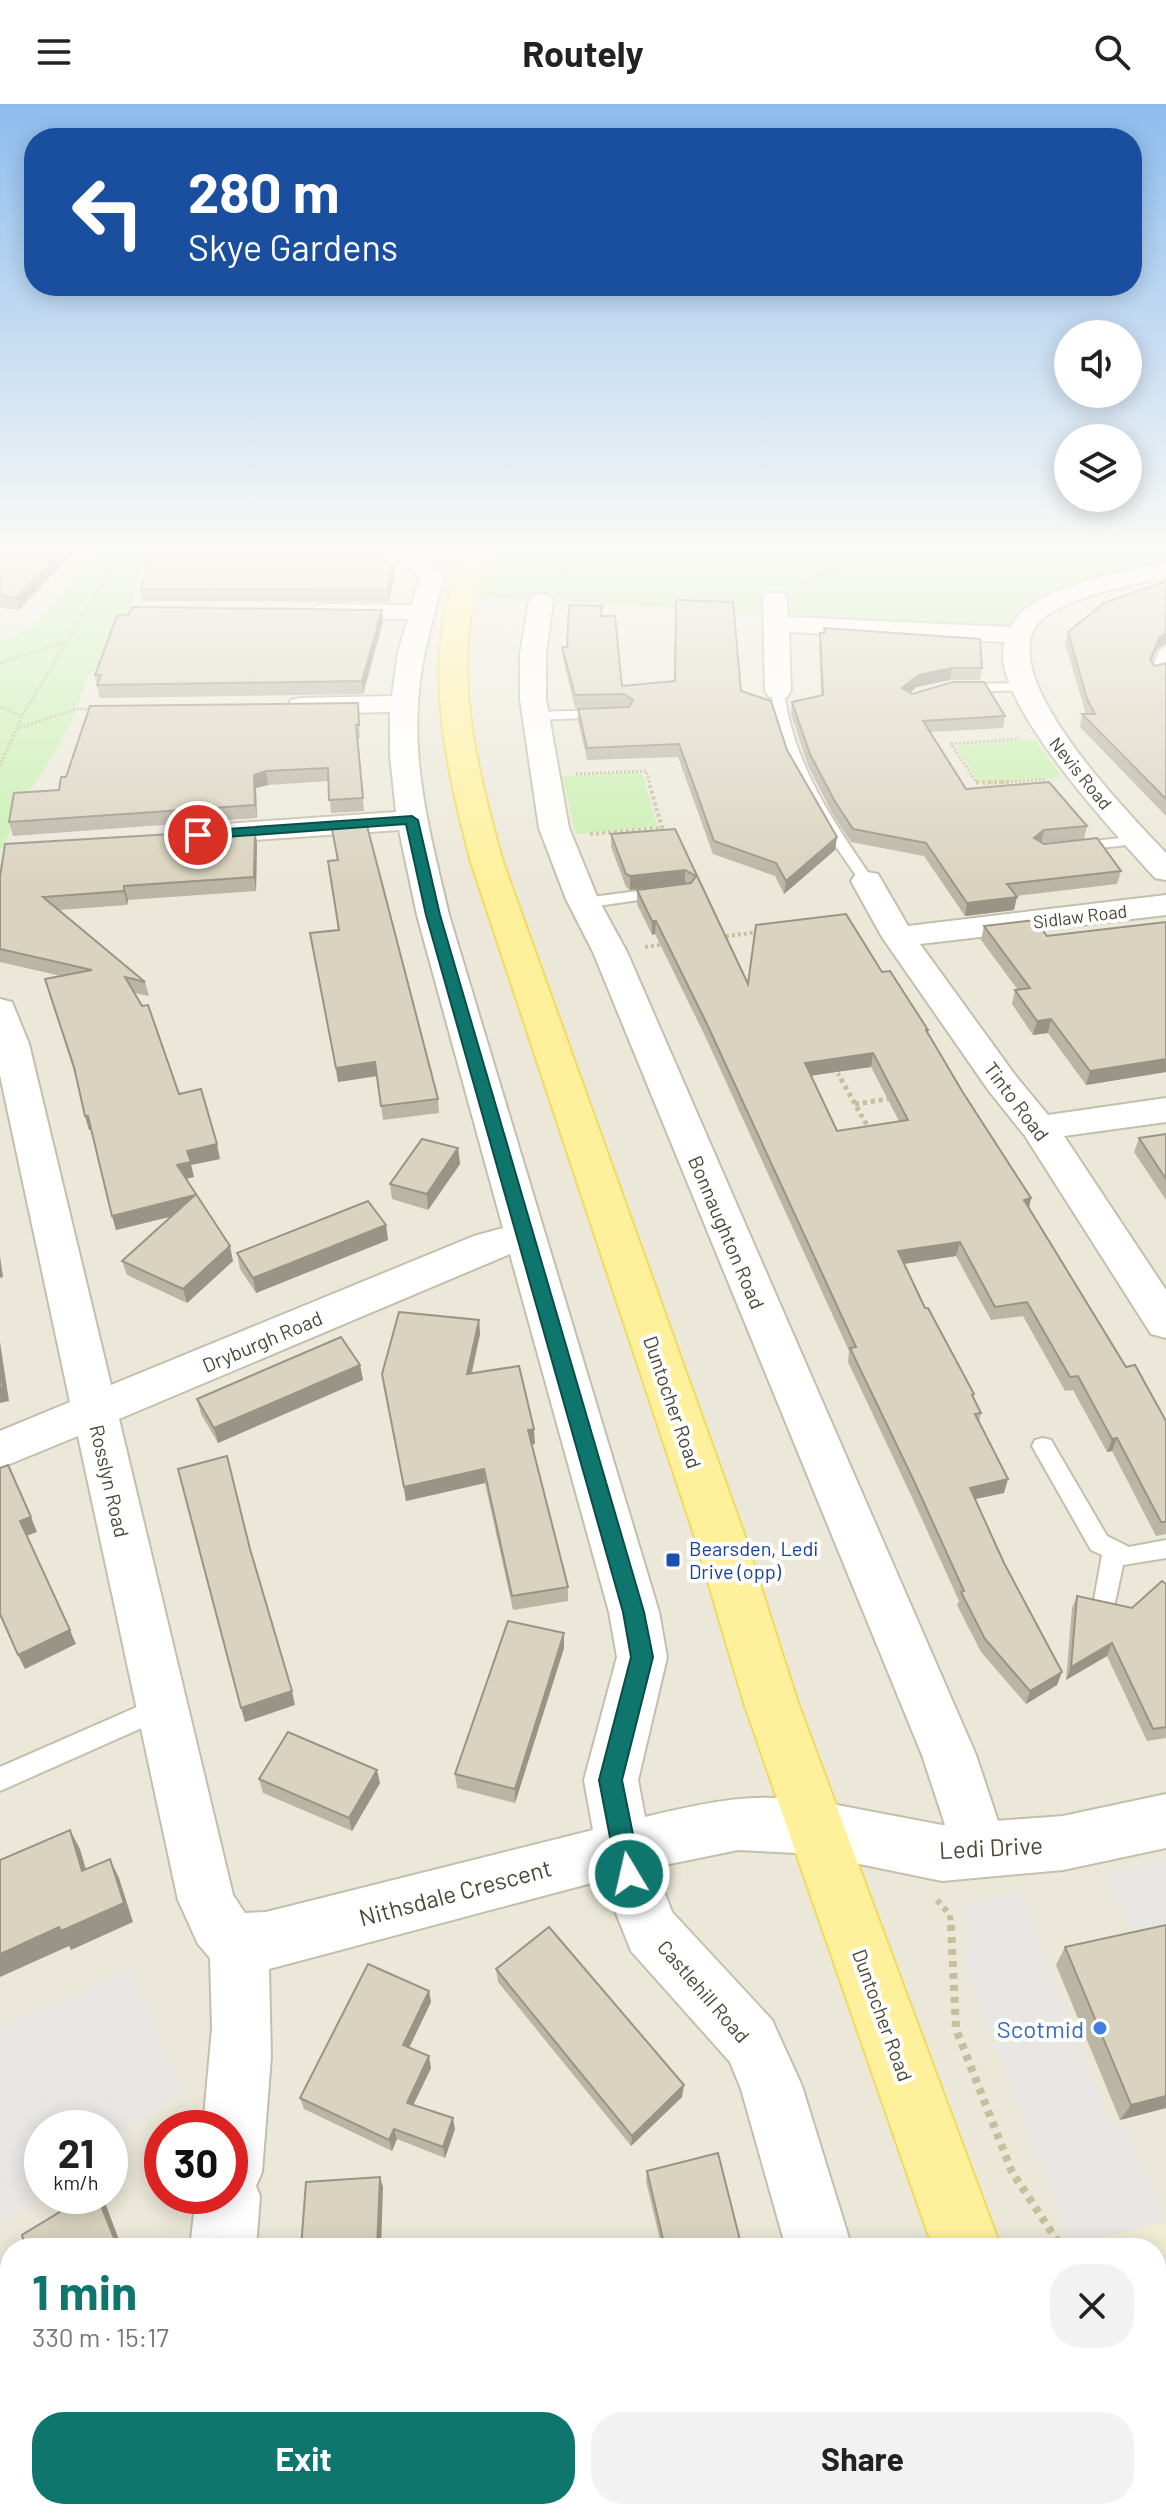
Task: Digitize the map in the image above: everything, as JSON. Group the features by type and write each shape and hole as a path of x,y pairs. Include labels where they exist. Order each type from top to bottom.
{"main road":[{"name":"Duntocher Road","path":"454,659 462,771 487,862 718,1531 771,1703 963,2238"}],"street":[{"name":"Castlehill Road","path":"410,659 404,704 404,755 412,820 433,915 634,1612 642,1657 611,1780 629,1874 651,1931 751,2041 771,2086 816,2238"},
{"name":"Bonnaughton Road","path":"533,659 535,716 554,828 584,903 610,952 943,1741 980,1851"},
{"path":"777,659 778,691"},
{"name":"Nevis Road","path":"1017,659 1026,687 1051,737 1066,759 1166,871"},
{"path":"281,706 404,704"},
{"path":"174,836 412,820"},
{"name":"Tinto Road","path":"867,881 898,937 1002,1083 1039,1128 1166,1323"},
{"name":"Sidlaw Road","path":"898,937 1166,905"},
{"name":"Rosslyn Road","path":"0,1009 11,1044 206,1900 217,1923 229,1939 237,1942"},
{"path":"1039,1128 1166,1110"},
{"name":"Dryburgh Road","path":"0,1450 488,1246 526,1236"},
{"name":"Ledi Drive","path":"816,1828 930,1851 980,1851 1063,1843 1166,1821"},
{"name":"Nithsdale Crescent","path":"237,1942 266,1941 625,1848 738,1824 816,1828"},
{"path":"235,2110 242,2027 242,1979 237,1942"},
{"path":"224,2238 226,2214"}],"lane":[{"path":"1156,672 1162,659"},
{"path":"941,689 1026,687"},
{"path":"778,691 793,757 830,828 867,881"},
{"path":"535,716 624,713"},
{"path":"1055,849 1139,840"},
{"path":"584,903 670,892"},
{"path":"1043,1446 1099,1543 1127,1557 1166,1549"},
{"path":"1106,1600 1114,1550"},
{"path":"0,1779 162,1707"}],"path":[{"path":"0,766 15,729 56,659"},
{"path":"0,707 22,716"},
{"path":"15,729 77,709 98,709"},
{"path":"1027,738 951,744 978,784 1056,779"},
{"path":"568,774 646,771 662,828 583,835"},
{"path":"712,938 760,932"},
{"path":"633,949 681,943"},
{"path":"833,1065 875,1141"},
{"path":"855,1104 899,1097"},
{"path":"934,1897 950,1915 956,2029 1012,2172 1055,2238"}],"shaded area":[{"path":"0,659 1166,659 1166,2238 0,2238"},
{"path":"1166,1860 1166,1930 1135,1937 1105,1873"},
{"path":"1019,1891 1110,2125 1124,2123 1166,2222 1101,2238 1069,2238 965,1966 972,1925 964,1905"},
{"path":"131,1969 182,2093 154,2110 144,2110 144,2116 128,2125 128,2110 24,2110 24,2208 0,2221 0,2027"},
{"path":"1166,2222 1166,2238 1101,2238"}],"green space":[{"path":"0,659 104,659 88,677 71,723 40,777 15,807 9,833 0,852"},
{"path":"1034,739 1062,777 980,783 955,746"},
{"path":"642,772 657,826 576,834 562,776"}],"building":[{"path":"101,659 368,659 362,681 97,685 101,675 95,675"},
{"path":"565,659 619,659 622,686 675,681 675,659 738,659 741,691 771,701 787,750 837,837 786,881 776,863 714,841 679,744 587,748 578,709 629,707 633,700 624,694 575,695"},
{"path":"821,659 981,659 982,668 952,668 919,675 902,688 912,694 953,682 984,682 1005,716 923,721 966,789 1049,782 1087,826 1044,830 1034,838 1044,844 1097,838 1121,871 1007,884 1017,897 967,903 926,843 853,829 810,754 792,702 823,695"},
{"path":"1076,659 1150,659 1154,666 1166,663 1166,799 1082,714 1095,714 1087,699"},
{"path":"358,703 359,725 356,725 363,798 329,800 328,768 266,771 254,775 255,805 9,822 14,793 59,790 61,777 66,777 90,706"},
{"path":"366,822 438,1099 381,1106 375,1062 336,1068 310,933 339,930 328,861 338,860 331,824"},
{"path":"255,829 254,877 124,886 124,891 43,897 145,982 125,977 142,1006 148,1005 179,1094 201,1089 217,1144 187,1151 191,1162 177,1165 230,1246 183,1289 122,1261 195,1195 112,1216 88,1116 85,1116 74,1067 45,979 92,970 0,949 0,877 5,844"},
{"path":"675,829 748,984 756,925 846,914 882,972 890,971 928,1030 962,1091 1031,1198 1024,1200 1126,1367 1135,1365 1166,1421 1166,1522 1161,1522 1117,1438 1112,1439 1078,1376 1070,1377 1027,1302 995,1307 960,1242 898,1251 925,1308 928,1308 974,1394 981,1413 975,1414 1008,1479 970,1488 1004,1563 1062,1672 1030,1691 985,1639 961,1592 964,1591 914,1481 850,1348 856,1347 706,1022 656,921 652,921 637,890 691,883 696,876 685,870 630,876 626,874 611,834","holes":["873,1053 908,1120 837,1131 805,1063"]},
{"path":"1035,920 1047,936 1166,922 1166,1059 1090,1071 1051,1019 1037,1021 1015,990 1030,988 984,926"},
{"path":"1166,1134 1166,1179 1139,1138"},
{"path":"422,1139 458,1148 427,1194 390,1184"},
{"path":"368,1201 386,1225 253,1278 237,1253"},
{"path":"399,1312 479,1320 467,1374 519,1366 534,1429 528,1430 568,1587 512,1596 484,1469 404,1487 382,1374"},
{"path":"341,1337 360,1365 214,1428 197,1399"},
{"path":"227,1456 250,1549 292,1691 241,1708 178,1469"},
{"path":"8,1465 31,1517 20,1521 70,1630 18,1655 0,1614 0,1468"},
{"path":"1162,1581 1166,1584 1166,1727 1153,1729 1112,1643 1071,1667 1077,1596 1132,1608"},
{"path":"508,1621 564,1633 515,1789 455,1774"},
{"path":"288,1732 377,1770 349,1818 259,1779"},
{"path":"70,1830 82,1871 110,1859 124,1903 61,1931 59,1927 0,1954 0,1860"},
{"path":"1166,1925 1166,2096 1131,2105 1065,1947"},
{"path":"549,1927 684,2085 632,2136 496,1969"},
{"path":"368,1964 429,1991 403,2045 429,2056 407,2103 453,2118 443,2147 394,2129 389,2140 300,2098"},
{"path":"718,2153 739,2238 663,2238 647,2171"},
{"path":"380,2177 377,2238 302,2238 306,2182"},
{"path":"56,2214 104,2214 114,2238 23,2238 22,2235"}],"place":[{"name":"Bearsden, Ledi Drive (opp)","path":"673,1560"},
{"name":"Scotmid","path":"1100,2028"}],"route":[{"path":"198,835 412,820 433,915 634,1612 642,1657 611,1780 629,1874"}]}
